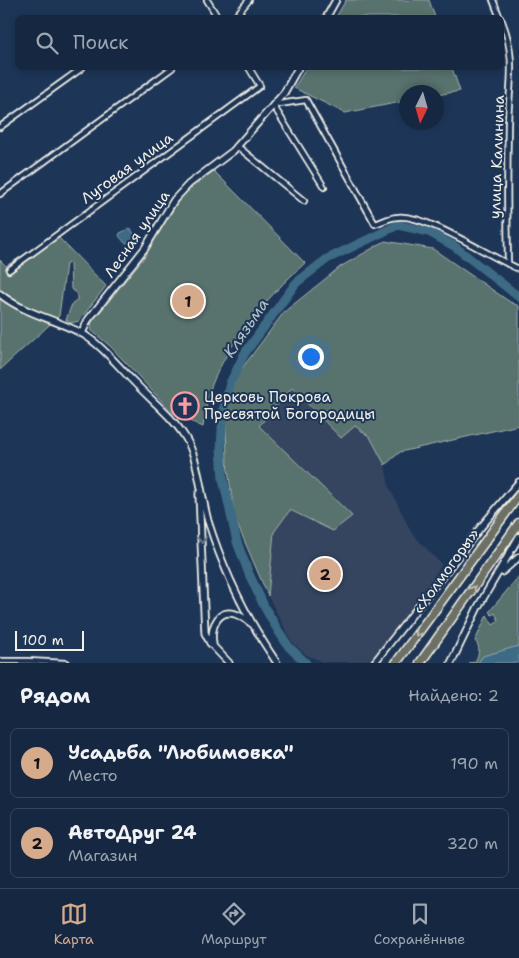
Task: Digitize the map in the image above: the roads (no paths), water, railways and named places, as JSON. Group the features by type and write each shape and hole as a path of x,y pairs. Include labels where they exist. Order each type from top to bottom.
{"highway":[{"name":"«Холмогоры»","path":"396,663 519,495"},
{"name":"«Холмогоры»","path":"422,660 519,523"}],"main road":[{"path":"328,15 336,0"},
{"name":"Лесная улица","path":"82,333 88,320 146,248 174,200 189,184 237,146 284,93 297,70"},
{"path":"0,294 12,303 82,333 94,342 172,420 188,443 208,521 232,586 277,663"},
{"path":"197,474 205,633 228,663"},
{"path":"374,663 481,527 519,482"},
{"path":"451,663 478,607 519,537"},
{"path":"495,579 519,557"},
{"path":"214,646 212,632 219,617 226,614 235,614 254,625"}],"street":[{"path":"207,0 216,15"},
{"path":"236,15 248,0"},
{"path":"493,0 499,15"},
{"name":"улица Калинина","path":"504,26 512,64 508,120 508,264"},
{"path":"0,127 79,70"},
{"path":"0,194 169,70"},
{"name":"Луговая улица","path":"9,270 260,86 250,70"},
{"path":"324,187 274,105 306,100 375,224 397,217 416,219 519,269"},
{"path":"237,146 304,200"},
{"path":"0,661 28,660 66,663"}],"waterway":[{"name":"Клязьма","path":"306,663 289,647 279,632 249,574 237,542 223,479 221,449 223,411 230,383 245,353 296,283 327,259 398,225 429,232 454,246 519,297"}],"place":[{"name":"Усадьба \"Любимовка\"","path":"188,301"},
{"name":"Церковь Покрова Пресвятой Богородицы","path":"185,406"},
{"name":"АвтоДруг 24","path":"325,574"}]}
